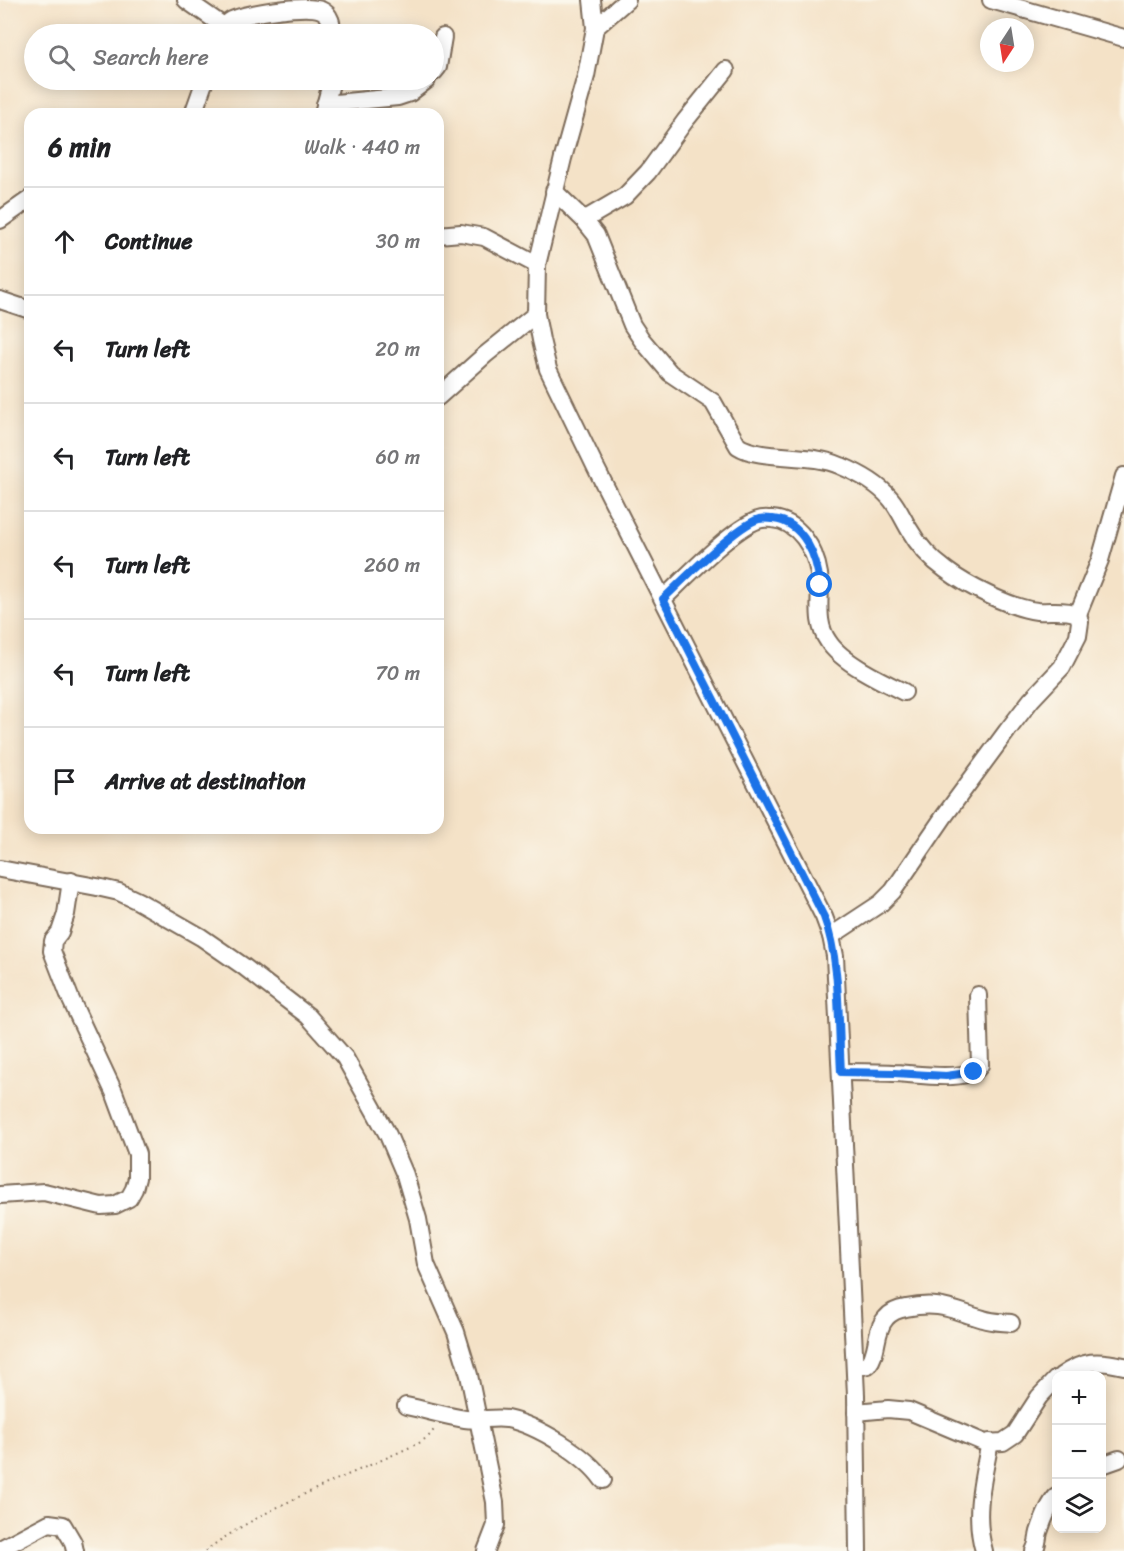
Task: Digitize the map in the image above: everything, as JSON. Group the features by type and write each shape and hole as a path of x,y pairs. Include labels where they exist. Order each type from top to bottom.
{"street":[{"path":"186,0 214,24"},
{"path":"592,0 595,28 586,76 554,191 537,265 536,314 548,369 824,917 831,936 835,956 855,1367 858,1551"},
{"path":"595,28 627,0"},
{"path":"991,0 1124,39"},
{"path":"227,24 252,14 311,9 322,11 329,17 331,24"},
{"path":"584,220 625,196 648,172 726,70"},
{"path":"195,108 201,90"},
{"path":"324,108 329,90"},
{"path":"330,108 398,97 414,90"},
{"path":"554,191 596,235 632,325 670,373 713,402 738,446 745,451 755,453 809,458 840,465 882,490 897,508 910,532 921,546 952,575 1012,605 1038,611 1065,610 1078,614"},
{"path":"0,220 24,203"},
{"path":"444,234 461,233 484,237 537,265"},
{"path":"0,300 24,308"},
{"path":"444,392 536,314"},
{"path":"831,936 881,903 893,891 997,744 1031,700 1062,667 1078,636 1080,622 1078,614 1100,560 1124,476"},
{"path":"663,599 696,568 750,524 760,519 785,521 799,530 817,564 820,585 819,620 828,642 837,652 864,671 904,692"},
{"path":"0,869 119,892 226,953 308,1016 345,1058 388,1135 413,1196 426,1264 456,1332 479,1418 495,1502 496,1525 486,1551"},
{"path":"0,1194 44,1192 101,1206 115,1205 129,1197 137,1178 137,1154 114,1092 67,991 52,951 53,941 60,932 66,914 71,881"},
{"path":"841,1072 946,1076 974,1072 981,1065 978,994"},
{"path":"855,1367 868,1365 872,1360 880,1326 887,1316 899,1309 934,1304 985,1320 1011,1323"},
{"path":"1068,1371 1074,1366 1088,1362 1107,1362 1124,1366"},
{"path":"856,1412 888,1409 909,1411 985,1443 1003,1442 1015,1434 1034,1404 1052,1384"},
{"path":"406,1406 468,1419 495,1418 514,1421 567,1447 596,1471 603,1480"},
{"path":"984,1551 980,1537 978,1506 990,1442"},
{"path":"1106,1463 1119,1459"},
{"path":"1040,1549 1039,1533 1052,1502"},
{"path":"0,1549 50,1522 63,1526 73,1542 75,1551"}],"path":[{"path":"204,1551 281,1504 421,1442 430,1435 444,1413"}],"route":[{"path":"820,585 817,564 799,530 785,521 760,519 732,537 663,599 824,917 835,956 841,1072 946,1076 974,1072"}]}
